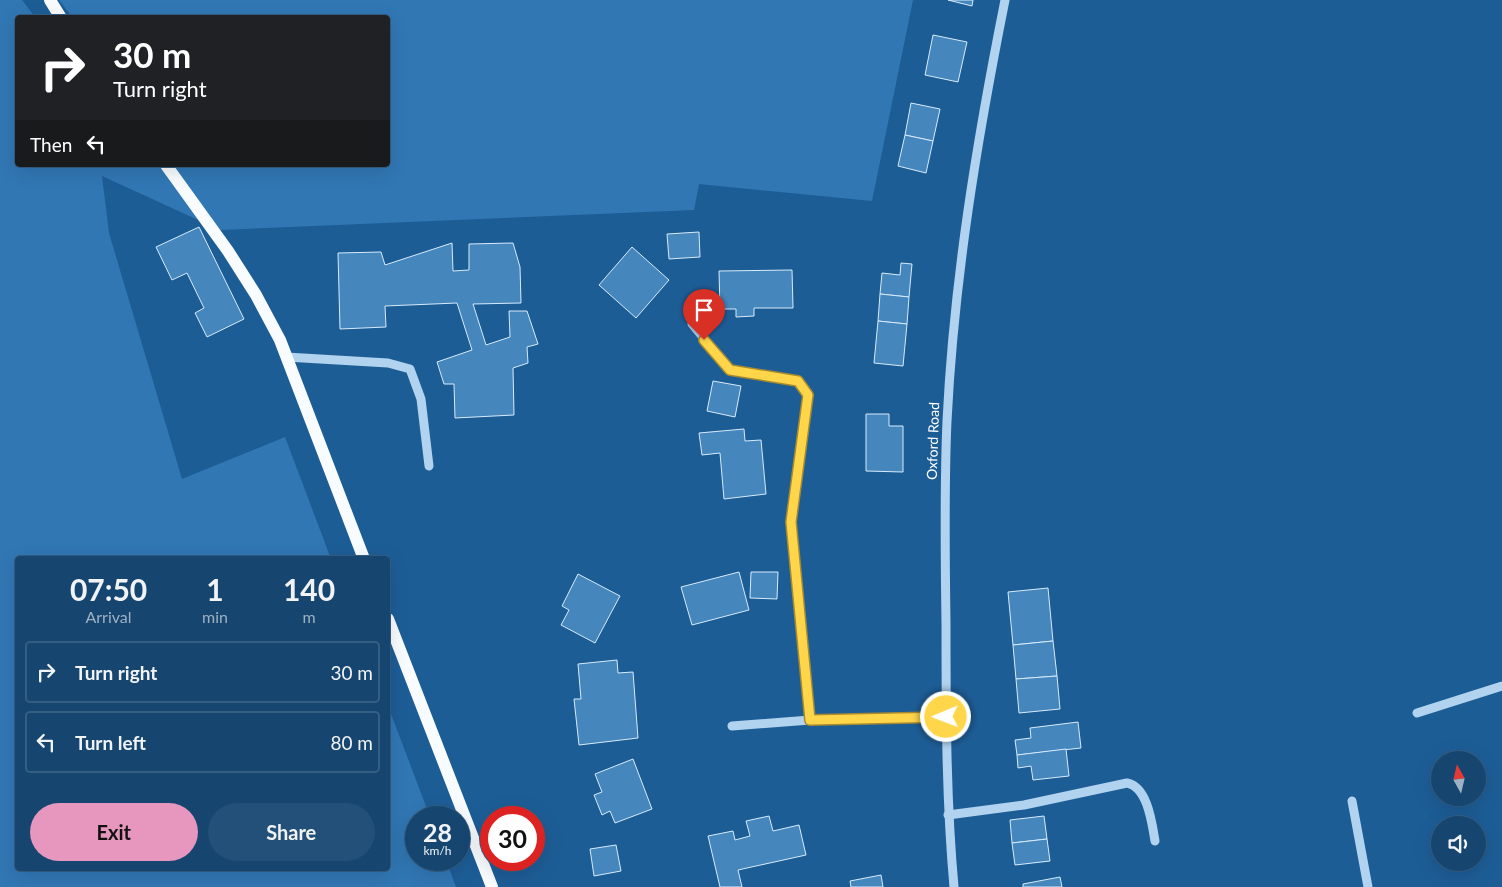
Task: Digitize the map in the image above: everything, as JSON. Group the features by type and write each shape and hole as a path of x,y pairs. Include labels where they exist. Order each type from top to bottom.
{"main road":[{"path":"50,0 60,15"},
{"path":"167,167 256,295 286,358 363,556"},
{"path":"390,623 492,887"}],"street":[{"name":"Oxford Road","path":"954,887 948,815 944,514 952,357 968,199 983,106 1005,0"},
{"path":"692,324 730,370 798,381 808,395 791,522 810,720"},
{"path":"286,358 388,363 410,369 421,399 429,466"},
{"path":"1417,713 1502,686"},
{"path":"732,726 810,720 946,717"},
{"path":"948,815 1024,805 1130,783 1142,795 1155,841"},
{"path":"1352,800 1368,887"}],"shaded area":[{"path":"0,0 22,0 33,15 15,15 15,167 390,167 390,15 70,15 59,0 913,0 872,201 699,184 694,210 220,230 102,176 109,233 182,479 285,437 330,556 15,556 15,871 390,871 390,711 426,806 405,806 405,871 450,871 456,887 0,887"}],"building":[{"path":"948,0 973,0 972,6"},
{"path":"933,35 967,42 958,82 925,75"},
{"path":"911,103 940,109 933,141 905,135"},
{"path":"905,135 933,141 926,173 898,166"},
{"path":"199,227 244,319 207,337 195,313 204,308 187,273 172,280 156,247"},
{"path":"699,232 700,257 669,259 667,234"},
{"path":"452,243 453,271 469,270 469,244 513,243 520,267 521,303 473,304 486,345 510,337 509,311 527,311 538,344 527,347 528,363 513,368 514,415 455,418 454,384 444,384 437,362 472,350 457,303 385,306 386,327 340,329 338,253 381,252 385,265"},
{"path":"632,247 669,280 636,318 599,285"},
{"path":"901,263 912,264 909,297 880,294 882,273 900,275"},
{"path":"792,270 793,308 754,308 754,316 736,317 736,309 720,309 719,271"},
{"path":"880,294 909,297 907,324 878,321"},
{"path":"878,321 907,324 903,366 874,363"},
{"path":"713,381 741,386 735,417 707,411"},
{"path":"866,414 889,414 889,426 903,426 903,472 866,471"},
{"path":"744,429 745,441 761,440 766,494 724,499 720,453 702,455 699,433"},
{"path":"739,572 749,610 692,625 681,587"},
{"path":"751,572 778,572 777,599 750,598"},
{"path":"578,574 620,596 595,643 561,625 569,610 562,606"},
{"path":"1048,588 1053,641 1013,645 1008,592"},
{"path":"1053,641 1057,676 1016,679 1013,645"},
{"path":"617,660 618,673 633,672 638,738 579,745 574,699 581,699 578,664"},
{"path":"1057,676 1060,709 1019,713 1016,679"},
{"path":"1078,722 1081,748 1017,755 1015,740 1031,738 1030,728"},
{"path":"1066,749 1069,776 1033,780 1031,766 1018,768 1017,755"},
{"path":"633,759 652,809 615,823 610,811 602,815 594,795 602,792 595,774"},
{"path":"769,816 773,831 799,825 806,855 738,870 742,887 720,887 708,836 733,831 735,840 750,836 746,821"},
{"path":"1044,816 1047,839 1012,843 1010,820"},
{"path":"1047,839 1050,861 1015,865 1012,843"},
{"path":"616,845 621,871 594,876 590,849"},
{"path":"881,875 883,887 851,887 850,881"},
{"path":"1060,877 1062,887 1023,887 1023,884"}],"route":[{"path":"704,340 730,370 798,381 808,395 791,522 810,720 946,717"}]}
